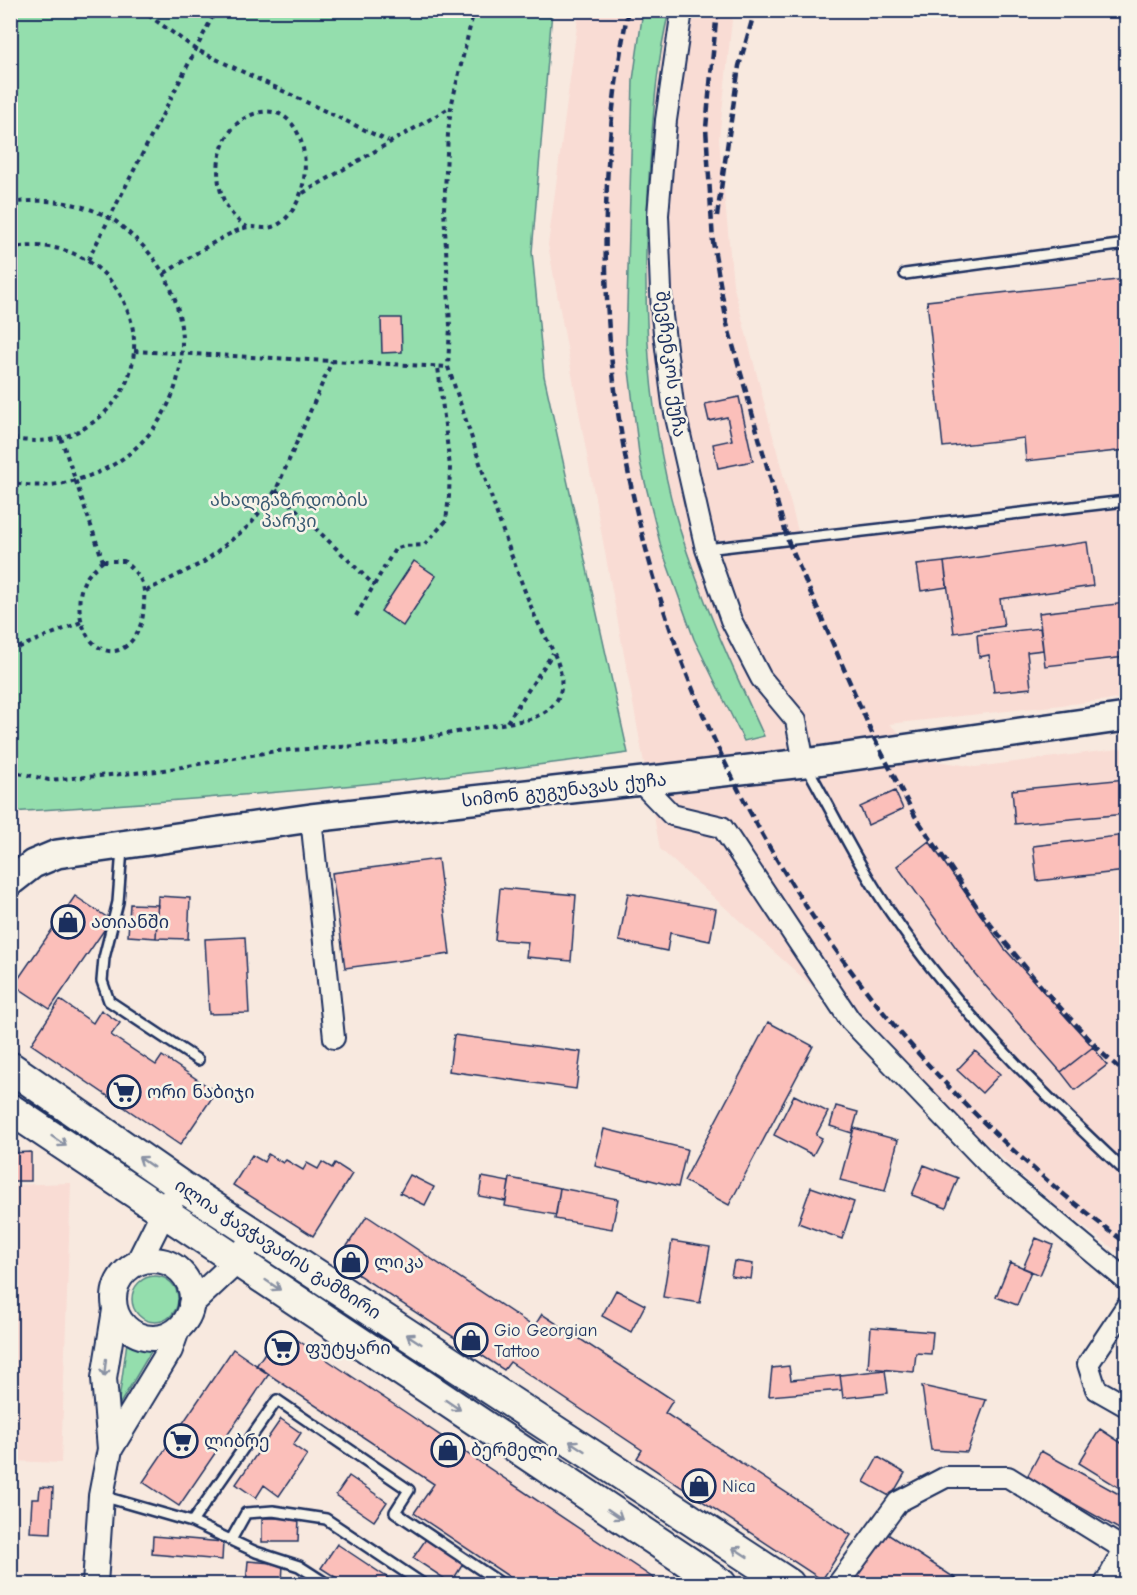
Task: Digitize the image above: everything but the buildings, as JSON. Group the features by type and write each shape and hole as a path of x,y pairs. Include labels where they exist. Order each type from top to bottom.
{"main road":[{"name":"სიმონ გუგუნავას ქუჩა","path":"10,882 33,864 57,854 122,847 311,818 804,763 1126,717"},
{"path":"10,857 57,854"},
{"name":"ილია ჭავჭავაძის გამზირი","path":"10,1067 181,1186 789,1584"},
{"name":"ილია ჭავჭავაძის გამზირი","path":"10,1109 721,1584"}],"street":[{"name":"შევჩენკოს ქუჩა","path":"682,10 666,120 658,215 662,316 673,404 706,549 731,620 762,678 796,720 804,763"},
{"path":"640,782 672,815 722,827 850,1020 995,1170 1126,1280"},
{"path":"311,818 334,1038"},
{"path":"138,1263 164,1211 181,1186"},
{"path":"191,1304 237,1261 255,1234"},
{"path":"95,1584 101,1496 110,1449 104,1378 117,1284 125,1271 138,1263 154,1260 170,1264 183,1274 190,1288 191,1304 187,1317 177,1330 170,1350 110,1449"},
{"path":"1126,1308 1088,1364 1096,1389 1126,1406"},
{"path":"115,1310 130,1331 141,1336 154,1338 177,1330"},
{"path":"838,1584 898,1502 946,1478 1008,1477 1124,1549 1105,1584"}],"lane":[{"path":"905,274 1126,244"},
{"path":"706,549 1126,501"},
{"path":"804,763 890,913 963,1008 1049,1100 1126,1172"},
{"path":"122,847 117,902 104,958 102,981 109,1001 198,1060"},
{"path":"192,1522 276,1400 409,1490 395,1512 502,1584"},
{"path":"101,1496 192,1522 231,1540 299,1566 327,1584"},
{"path":"231,1540 246,1513 273,1511 326,1519 423,1584"}],"path":[{"path":"10,24 18,10"},
{"path":"141,10 196,50 388,141"},
{"path":"88,260 216,10"},
{"path":"10,771 49,780 158,771 276,752 390,744 530,719 550,712 559,699 561,677 553,653 532,610 448,367 450,326 444,209 451,107 474,10"},
{"path":"302,193 388,141 451,107"},
{"path":"165,273 247,227 267,229 281,223 294,210 302,193 306,157 301,139 288,121 276,113 257,111 237,122 223,143 218,175 220,192 228,210 247,227"},
{"path":"10,203 54,201 77,205 111,218 145,246 165,273 179,311 182,353 178,378 170,402 147,437 122,459 100,472 76,481 36,485 10,483"},
{"path":"10,249 29,246 55,247 88,260 111,280 127,306 134,336 134,351 123,389 112,406 97,420 61,438 45,441 11,440"},
{"path":"134,351 448,367"},
{"path":"146,591 204,562 250,525 276,490 332,361"},
{"path":"356,616 395,549 424,545 446,521 450,467 438,367"},
{"path":"61,438 103,561"},
{"path":"276,490 375,586"},
{"path":"103,561 124,561 141,578 146,591 142,628 129,645 115,651 97,646 81,622 79,612 84,583 103,561"},
{"path":"10,651 81,622"},
{"path":"506,722 553,653"}],"shaded area":[{"path":"579,11 643,11 633,80 626,345 640,462 661,547 694,639 744,741 709,616 679,526 662,458 648,343 646,209 658,60 669,11 733,11 719,139 733,284 799,535 1126,494 1126,698 889,724 930,760 976,767 1126,748 1126,1258 1056,1206 660,849 548,245"},
{"path":"71,1183 61,1463 11,1461 11,1185"}],"green space":[{"name":"ახალგაზრდობის პარკი","path":"11,11 552,11 532,252 544,376 628,753 474,773 320,788 11,812"},
{"path":"643,11 669,11 655,97 646,244 648,340 658,434 679,527 697,580 764,736 744,741 694,639 661,547 640,462 626,345 633,80"},
{"path":"155,1276 171,1283 178,1299 171,1315 155,1322 139,1315 132,1299 139,1283"},
{"path":"127,1342 143,1350 152,1350 118,1407"}],"railway":[{"path":"628,10 607,189 612,364 642,535 697,699 773,854 871,997 989,1128 1126,1243"},
{"path":"717,10 706,128 713,242 727,324 788,541 875,740 915,816 982,914 1044,990 1104,1055 1126,1074"},
{"path":"717,216 739,66 755,10"}],"place":[{"name":"ათიანში","path":"68,922"},
{"name":"ორი ნაბიჯი","path":"124,1092"},
{"name":"ლიკა","path":"351,1262"},
{"name":"Gio Georgian Tattoo","path":"471,1340"},
{"name":"ფუტყარი","path":"282,1348"},
{"name":"ლიბრე","path":"181,1441"},
{"name":"ბერმელი","path":"448,1450"},
{"name":"Nica","path":"699,1486"}]}
